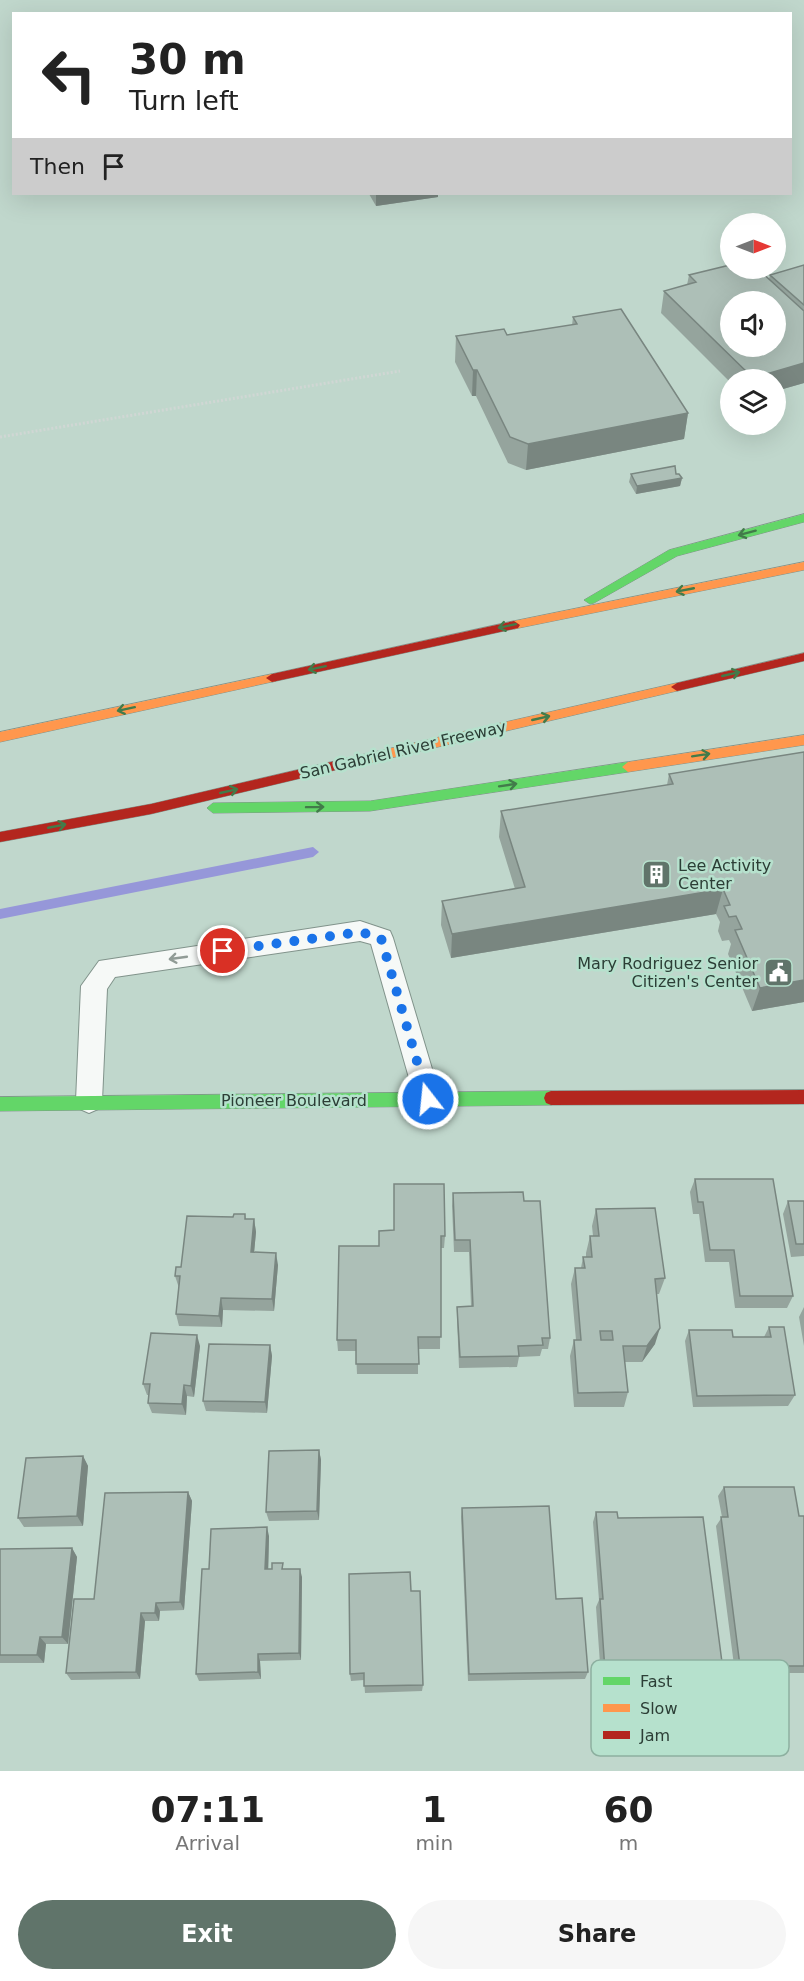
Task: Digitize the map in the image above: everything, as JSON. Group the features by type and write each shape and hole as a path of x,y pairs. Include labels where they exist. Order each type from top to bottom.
{"main road":[{"path":"564,614 673,553 804,518"},
{"path":"0,737 564,614 804,566"},
{"name":"San Gabriel River Freeway","path":"0,837 151,808 804,657"},
{"path":"151,808 370,806 804,740"},
{"name":"Pioneer Boulevard","path":"0,1104 89,1101 804,1097"}],"lane":[{"path":"89,1101 94,986 108,968 360,932 381,938 428,1099"}],"path":[{"path":"0,437 400,371"}],"building":[{"path":"804,265 804,305 775,279 786,279 786,270"},
{"path":"720,267 720,279 769,279 782,291 720,291 720,346 664,291 696,282 689,275"},
{"path":"786,295 804,311 804,363 784,369 744,369 732,357 786,357"},
{"path":"621,309 688,413 528,444 510,437 477,370 473,370 456,336 504,329 507,335 577,324 573,317"},
{"path":"675,466 676,474 682,478 637,486 631,474"},
{"name":"Lee Activity Center","path":"804,752 804,980 760,988 735,930 742,929 736,916 729,917 724,906 730,905 723,889 452,934 442,901 525,887 501,811 673,784 669,774"},
{"path":"695,1179 773,1179 793,1296 740,1296 734,1250 710,1250 703,1202 698,1202"},
{"path":"394,1184 444,1184 445,1236 441,1236 441,1337 418,1337 419,1364 356,1364 356,1340 337,1340 339,1246 379,1246 379,1231 394,1230"},
{"path":"523,1192 524,1201 540,1201 550,1338 542,1338 543,1345 518,1346 519,1356 460,1357 457,1307 473,1306 470,1240 455,1240 453,1193"},
{"path":"788,1201 804,1201 804,1244 796,1244"},
{"path":"655,1208 665,1278 655,1279 660,1328 647,1346 623,1346 628,1392 578,1393 574,1340 581,1340 575,1268 585,1268 583,1257 592,1257 590,1236 599,1236 596,1209","holes":["600,1331 612,1331 613,1340 601,1340"]},
{"path":"234,1214 245,1214 245,1219 254,1219 251,1252 276,1253 272,1299 221,1298 219,1316 176,1314 180,1276 175,1276 176,1267 181,1267 187,1216 233,1217"},
{"path":"769,1327 784,1327 795,1395 697,1396 689,1330 732,1330 733,1337 771,1337"},
{"path":"151,1333 197,1335 191,1386 184,1385 182,1404 148,1403 150,1384 143,1384"},
{"path":"209,1344 270,1345 265,1402 203,1401"},
{"path":"319,1450 317,1511 266,1512 269,1451"},
{"path":"83,1456 77,1516 18,1518 26,1458"},
{"path":"724,1487 794,1487 799,1516 804,1516 804,1666 789,1666 789,1660 739,1660 721,1517 728,1517"},
{"path":"188,1492 180,1602 156,1603 155,1613 141,1613 136,1672 66,1673 74,1599 94,1599 105,1493"},
{"path":"549,1506 556,1599 582,1598 588,1672 469,1674 462,1508"},
{"path":"596,1512 617,1512 618,1518 703,1517 722,1660 604,1660 600,1599 603,1599"},
{"path":"267,1527 265,1569 272,1569 272,1563 283,1563 282,1569 300,1569 299,1653 258,1654 258,1672 196,1674 202,1569 209,1569 211,1529"},
{"path":"72,1548 62,1637 40,1637 37,1655 0,1655 0,1549"},
{"path":"410,1572 411,1591 420,1591 423,1685 364,1686 364,1673 350,1674 349,1574"}],"waterway":[{"path":"0,914 313,852"}],"traffic: fast":[{"path":"590,600 673,553 804,518"},
{"path":"213,808 370,806 628,767"},
{"path":"0,1104 551,1098"}],"traffic: slow":[{"path":"514,625 804,566"},
{"path":"0,737 272,678"},
{"path":"344,764 677,687"},
{"path":"628,767 804,740"}],"traffic: jam":[{"path":"272,678 514,625"},
{"path":"677,687 804,657"},
{"path":"0,837 151,809 344,764"},
{"path":"551,1098 804,1097"}],"place":[{"name":"Lee Activity Center","path":"657,874"},
{"name":"Mary Rodriguez Senior Citizen's Center","path":"779,972"}],"route":[{"path":"223,951 360,932 381,938 428,1099"}]}
